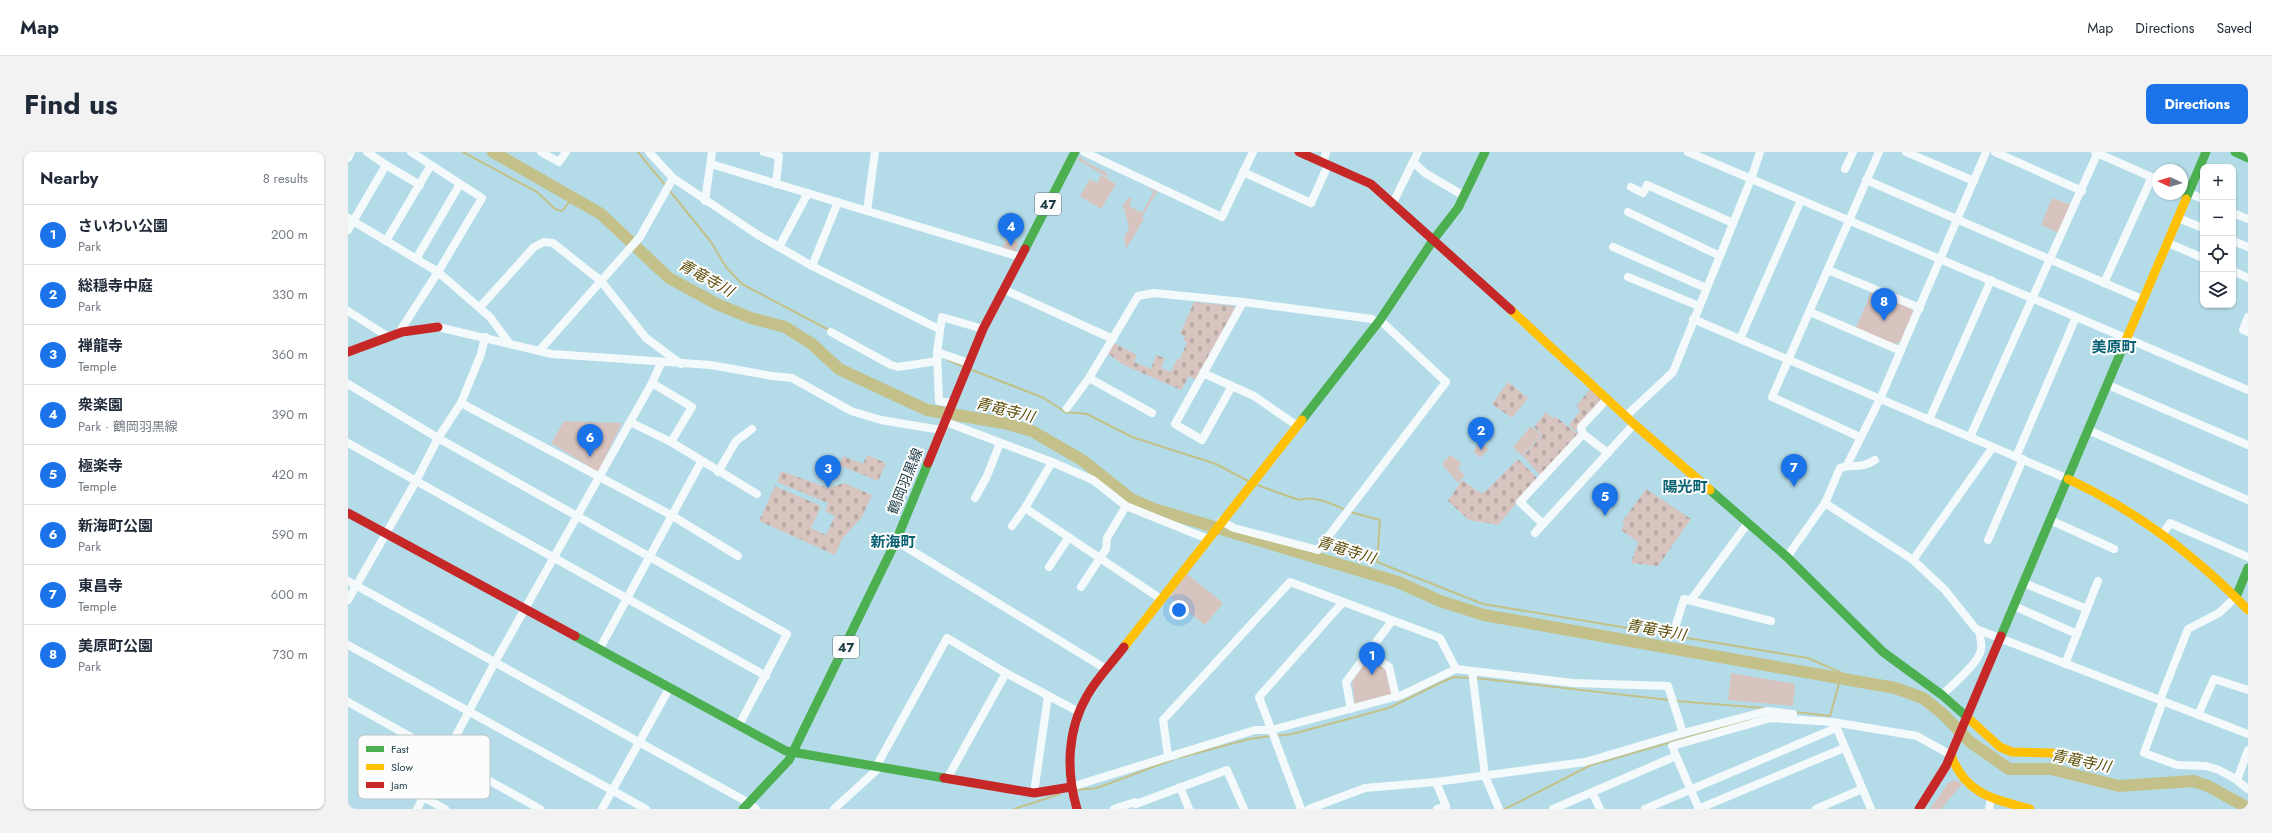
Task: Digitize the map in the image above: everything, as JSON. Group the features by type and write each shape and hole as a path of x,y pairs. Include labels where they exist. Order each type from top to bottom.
{"street":[{"path":"348,158 351,152"},
{"path":"367,152 386,165 420,184"},
{"path":"400,331 438,272 482,198 411,152"},
{"path":"541,152 559,162 566,152"},
{"path":"649,152 673,178 705,201 779,247 812,266 939,329"},
{"path":"705,201 712,152"},
{"path":"764,152 780,156 776,184"},
{"path":"868,211 875,152"},
{"name":"鶴岡羽黒線","path":"749,807 793,753 896,541 983,329 1073,152"},
{"path":"1084,152 1222,217 1253,152"},
{"path":"1299,152 1371,184 1434,239 1634,424 1787,557 1883,652 1942,695 2005,750 2022,754 2051,753 2075,758"},
{"path":"1243,172 1311,203 1326,164 1326,152"},
{"path":"1393,203 1418,152"},
{"path":"1077,809 1071,787 1070,762 1079,712 1087,695 1221,521 1379,321 1434,239 1451,218 1464,196 1485,152"},
{"path":"1688,152 2248,390"},
{"path":"1626,416 1673,372 1693,319 1751,179 1760,152"},
{"path":"1845,169 1853,152"},
{"path":"1860,438 1772,397 1879,152"},
{"path":"1906,152 1974,181"},
{"path":"1847,466 1880,399 1986,152"},
{"path":"1995,152 2082,191"},
{"path":"1970,437 2082,191 2097,152 2152,178"},
{"path":"2188,188 2206,152"},
{"path":"2235,152 2248,158"},
{"path":"1413,162 1425,173 1464,196"},
{"path":"711,164 1020,257"},
{"path":"348,230 351,219 386,165"},
{"path":"386,240 432,165"},
{"path":"539,351 640,237 673,178"},
{"path":"1866,180 2144,300"},
{"path":"416,259 460,184"},
{"path":"1631,187 1643,193 1647,185 1733,223"},
{"path":"2104,283 2152,185"},
{"path":"779,247 808,193"},
{"path":"2188,193 2200,198"},
{"path":"1740,339 1801,200"},
{"path":"1919,809 1941,777 2168,243 2184,200"},
{"path":"812,266 838,202"},
{"path":"1628,212 1720,256"},
{"path":"2236,214 2248,219"},
{"path":"2178,218 2200,227"},
{"path":"351,219 438,272 480,307 490,317 509,343"},
{"path":"2236,241 2248,247"},
{"path":"480,307 534,247 544,242 553,243 601,281 646,338 680,364"},
{"path":"2168,243 2200,257"},
{"path":"1613,247 1706,288"},
{"path":"1828,270 1920,308"},
{"path":"2235,272 2248,278"},
{"path":"1628,277 1699,306"},
{"path":"1929,420 1990,280"},
{"path":"1003,289 1113,339"},
{"path":"1067,408 1089,378 1138,296 1154,293 1243,302 1379,321 1446,382 1318,550 1234,528 1221,521"},
{"path":"1232,386 1202,440 1175,424 1202,373 1243,302"},
{"path":"348,311 387,336"},
{"path":"1810,312 1901,351"},
{"path":"953,400 939,401 937,352 942,316 983,329"},
{"path":"1988,540 2019,458 2076,317"},
{"path":"2248,317 2243,330 2248,332"},
{"path":"1693,319 2068,479 2122,507 2195,559 2248,610"},
{"path":"348,352 400,331 415,328 438,327 552,354 661,363 711,365 792,378 852,411 881,420 941,430"},
{"path":"831,332 891,365 898,367 937,361"},
{"path":"348,600 352,583 385,533 416,481 438,438 461,403 481,354 485,337"},
{"path":"937,352 969,363"},
{"path":"457,735 495,662 652,383 661,363"},
{"path":"1202,373 1254,396 1296,425"},
{"path":"1089,378 1152,413"},
{"path":"652,383 692,407 672,442"},
{"path":"348,384 438,438 649,555 787,634 766,676 739,724"},
{"path":"2108,385 2248,445"},
{"path":"1607,399 1582,427 1583,434 1608,453"},
{"path":"461,403 599,478 671,515 738,556"},
{"path":"630,422 672,442 718,472 757,494"},
{"path":"951,424 1052,462 1092,480 1126,506 1208,539"},
{"path":"1535,533 1634,424"},
{"path":"718,472 736,441 752,429"},
{"path":"2088,430 2248,500"},
{"path":"1543,524 1520,502 1583,434"},
{"path":"348,443 766,676"},
{"path":"975,498 988,476 1000,443"},
{"path":"1913,560 1993,447"},
{"path":"1787,557 1825,503 1840,468 1847,466 1865,466 1875,460"},
{"path":"600,648 649,555 702,462"},
{"path":"1012,526 1025,508 1052,462"},
{"path":"1825,503 1913,560 1945,590 1960,612 1978,631 2000,638 2248,734"},
{"path":"1081,587 1106,549 1107,538 1126,506"},
{"path":"1025,508 1161,599"},
{"path":"348,513 793,753 948,777 1034,793 1071,787 1255,730 1271,730 1396,697 1456,669 1573,684 1668,686 1683,733"},
{"path":"2050,520 2114,549"},
{"path":"1691,600 1748,523"},
{"path":"2162,535 2170,523 2248,557"},
{"path":"1049,567 1069,537"},
{"path":"896,541 1106,669"},
{"path":"2248,568 2236,597 2219,613 2188,628 2144,753 2177,765 2206,766 2218,770 2238,780 2248,789"},
{"path":"2065,664 2098,581"},
{"path":"1168,756 1163,720 1290,582 1440,638 1456,669"},
{"path":"2024,582 2087,609"},
{"path":"352,583 640,741 749,807"},
{"path":"1673,634 1684,599 1771,621"},
{"path":"1301,809 1259,698 1343,602"},
{"path":"2014,606 2077,634"},
{"path":"1351,709 1346,682 1392,621"},
{"path":"1942,695 1978,656 1980,650 1978,631"},
{"path":"834,809 878,767 947,638 1006,673 1079,712"},
{"path":"348,645 646,809"},
{"path":"1368,652 1389,667 1396,697"},
{"path":"1472,671 1485,776 1499,809"},
{"path":"948,777 1006,673"},
{"path":"2198,715 2214,679 2248,690"},
{"path":"602,809 670,687"},
{"path":"1034,793 1048,696"},
{"path":"348,702 408,735"},
{"path":"1310,809 1365,788 1436,782 1585,762 1683,733 1767,711 1797,714"},
{"path":"1672,746 1771,718 1917,736 1950,755 1955,769 1964,781 1979,793 2030,809"},
{"path":"1835,725 1871,809"},
{"path":"1645,809 1835,725"},
{"path":"1669,738 1699,809 1844,748"},
{"path":"2238,780 2248,750"},
{"path":"1553,809 1676,756"},
{"path":"1114,809 1135,802 1137,806 1180,787 1227,770 1244,809"},
{"path":"490,781 540,809"},
{"path":"1436,782 1446,806 1437,809"},
{"path":"1180,787 1189,809"},
{"path":"1816,809 1862,789"},
{"path":"1592,792 1600,809"},
{"path":"1989,809 1991,798"},
{"path":"417,809 422,799"},
{"path":"427,799 445,809"}],"green space":[{"path":"1081,157 1084,161 1107,173 1108,178 1077,159"},
{"path":"1101,175 1116,184 1101,209 1080,196 1090,179 1097,183"},
{"path":"1151,187 1158,190 1142,217 1144,219 1126,249 1124,237 1129,228 1123,205 1129,197 1132,199 1129,206 1142,213 1154,191 1150,189"},
{"path":"2052,198 2071,205 2059,233 2041,225"},
{"path":"1008,237 1019,243 1015,254 1002,249"},
{"path":"1872,290 1910,305 1913,312 1900,342 1891,345 1855,330"},
{"path":"1194,302 1233,306 1235,308 1196,380 1189,376 1181,390 1124,365 1107,353 1114,343 1137,355 1134,362 1151,369 1156,355 1165,358 1161,368 1171,372 1177,359 1180,359 1187,342 1183,340 1185,336 1180,334"},
{"path":"1508,382 1528,398 1512,418 1492,404"},
{"path":"1592,387 1604,399 1575,431 1569,425 1580,411 1577,405"},
{"path":"1546,412 1552,418 1556,417 1576,433 1580,429 1580,433 1540,475 1523,456 1542,435 1534,427"},
{"path":"564,421 622,423 598,472 551,443"},
{"path":"1531,426 1541,435 1522,456 1513,447"},
{"path":"1480,443 1489,449 1480,458 1473,451"},
{"path":"867,455 886,463 878,481 839,465 843,456 863,464"},
{"path":"1450,455 1461,463 1458,469 1465,475 1458,483 1442,464"},
{"path":"1518,459 1537,478 1498,525 1469,520 1448,501 1462,480 1480,493 1485,492"},
{"path":"781,471 828,488 844,483 872,495 862,517 842,539 835,555 759,521 775,486 821,506 811,528 826,535 835,516 825,511 828,503 777,482"},
{"path":"1646,489 1691,519 1658,566 1631,563 1638,542 1621,530 1625,524 1622,522"},
{"path":"1187,574 1223,603 1205,625 1170,597"},
{"path":"1369,656 1386,669 1393,695 1355,706 1352,682"},
{"path":"1731,673 1795,684 1793,706 1728,700"},
{"path":"1955,780 1962,784 1941,809 1930,809 1948,783"}],"waterway":[{"path":"463,152 537,192 555,209 562,211 573,197"},
{"name":"青竜寺川","path":"493,152 601,214 669,278 717,304 751,318 785,327 812,344 839,369 927,410 1004,423 1032,431 1082,460 1131,499 1154,509 1398,582 1440,601 1484,615 1895,688 1923,698 1943,714 1970,742 2009,769 2051,769 2119,786 2193,781 2208,786 2248,808"},
{"path":"638,152 665,185"},
{"path":"669,190 711,242 726,267 742,284 829,330"},
{"path":"948,360 962,366"},
{"path":"972,370 1044,398 1065,412 1087,414 1132,437 1216,464 1250,482"},
{"path":"1257,485 1299,500 1317,499 1346,510"},
{"path":"1350,512 1380,520 1377,562 1483,604 1670,635"},
{"path":"1675,636 1808,658 1842,673 1830,716 1795,712"},
{"path":"1276,736 1292,734 1389,708 1454,677 1471,678"},
{"path":"1475,678 1669,700"},
{"path":"1676,701 1763,708"},
{"path":"1505,809 1591,765 1749,720"},
{"path":"1178,758 1249,739 1271,736"},
{"path":"1076,790 1097,788 1172,760"},
{"path":"1014,809 1060,794"}],"traffic: fast":[{"path":"1025,249 1075,152"},
{"path":"1302,420 1380,320 1434,239 1458,208 1485,152"},
{"path":"2188,194 2206,152"},
{"path":"2235,152 2248,158"},
{"path":"2001,636 2126,340"},
{"path":"743,809 789,760 896,541 928,463"},
{"path":"1710,490 1787,557 1883,652 1942,695 1968,718"},
{"path":"2236,597 2248,568"},
{"path":"575,636 786,751 944,778"}],"traffic: slow":[{"path":"2126,340 2186,200"},
{"path":"1511,310 1634,424 1710,490"},
{"path":"1124,647 1302,420"},
{"path":"2068,479 2118,505 2164,536 2207,571 2248,610"},
{"path":"1968,718 2000,747 2012,752 2051,753 2075,758"},
{"path":"1951,755 1957,768 1972,787 1992,798 2030,809"}],"traffic: jam":[{"path":"1299,152 1371,184 1511,310"},
{"path":"928,463 983,329 1025,249"},
{"path":"348,352 402,332 438,327"},
{"path":"348,513 575,636"},
{"path":"1919,809 1946,766 2001,636"},
{"path":"1077,809 1073,795 1070,766 1070,751 1075,723 1080,709 1099,677 1124,647"},
{"path":"944,778 1034,793 1071,787"}],"place":[{"name":"衆楽園","path":"1011,246"},
{"name":"美原町公園","path":"1884,321"},
{"name":"総穏寺中庭","path":"1481,450"},
{"name":"新海町公園","path":"590,457"},
{"name":"東昌寺","path":"1794,487"},
{"name":"禅龍寺","path":"828,488"},
{"name":"極楽寺","path":"1605,516"},
{"name":"さいわい公園","path":"1372,675"}],"district":[{"name":"美原町","path":"2114,347"},
{"name":"陽光町","path":"1685,487"},
{"name":"新海町","path":"893,542"}]}
